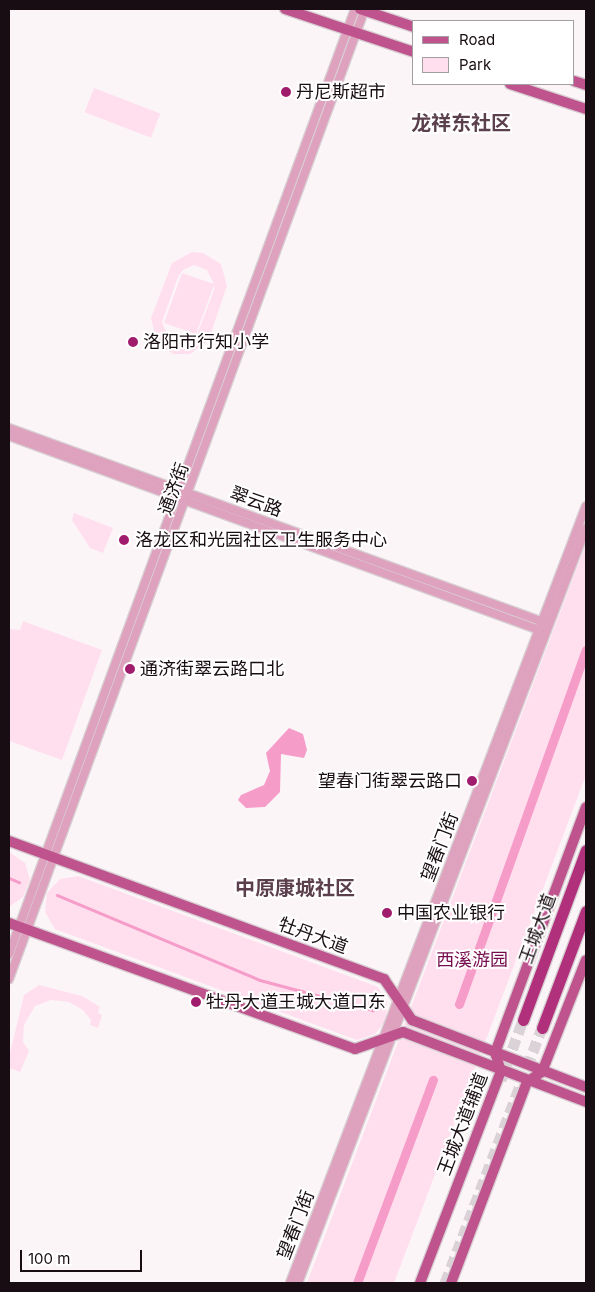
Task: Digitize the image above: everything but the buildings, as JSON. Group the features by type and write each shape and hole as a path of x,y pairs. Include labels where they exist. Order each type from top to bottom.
{"highway":[{"name":"王城大道","path":"523,1020 586,850"},
{"path":"542,1028 586,911"}],"main road":[{"path":"285,9 412,51"},
{"path":"361,9 412,26"},
{"path":"513,85 586,109"},
{"name":"王城大道辅道","path":"420,1283 501,1071 495,1053 586,807"},
{"name":"牡丹大道","path":"9,841 384,979 400,1008"},
{"path":"18,926 355,1049 403,1032 528,1082 586,1102"},
{"path":"451,1283 528,1082 542,1072 586,960"},
{"path":"400,1008 412,1020 542,1072 586,1087"}],"street":[{"name":"通济街","path":"51,856 178,494 361,9"},
{"name":"通济街","path":"9,954 18,926 51,856 188,497 352,31"},
{"name":"翠云路","path":"9,428 178,494"},
{"name":"翠云路","path":"9,436 546,623"},
{"name":"翠云路","path":"188,497 543,632"},
{"name":"望春门街","path":"290,1283 400,1008 543,632 586,506"},
{"name":"望春门街","path":"546,623 586,528"},
{"name":"通济街","path":"9,979 18,926"},
{"name":"望春门街","path":"298,1283 389,1036"}],"green space":[{"path":"94,88 160,113 151,138 85,112"},
{"path":"192,252 203,253 221,264 227,286 208,341 190,354 173,354 157,343 151,318 172,263","holes":["194,265 207,270 214,284 182,273 164,323 196,334 214,285 214,290 197,335 179,341 167,334 162,322 178,277 183,270"]},
{"path":"74,513 113,528 103,553 90,548 72,520"},
{"name":"西溪游园","path":"586,544 586,775 394,1283 307,1283"},
{"path":"23,621 102,650 62,760 9,741 9,629 20,630"},
{"path":"9,852 25,863 30,880 23,897 9,907"},
{"path":"78,876 378,987 387,1002 386,1020 375,1034 357,1040 55,929 45,912 47,893 60,879"},
{"path":"39,985 82,996 100,1007 98,1013 102,1015 98,1028 90,1025 91,1020 83,1010 69,1002 51,1000 35,1006 24,1025 23,1042 29,1051 20,1072 9,1068 9,1057 24,995"}],"shaded area":[{"path":"289,728 303,734 307,750 304,758 281,754 280,792 265,807 246,808 238,800 241,795 264,785 270,771 266,753"}],"waterway":[{"path":"459,1004 586,650"},
{"path":"9,878 19,882"},
{"path":"57,895 260,980 373,1010"},
{"path":"357,1283 433,1080"}],"tunnel":[{"path":"501,1080 523,1020"},
{"path":"445,1283 542,1028"}],"place":[{"name":"丹尼斯超市","path":"286,92"},
{"name":"洛阳市行知小学","path":"133,342"},
{"name":"洛龙区和光园社区卫生服务中心","path":"124,540"},
{"name":"通济街翠云路口北","path":"130,669"},
{"name":"望春门街翠云路口","path":"472,781"},
{"name":"中国农业银行","path":"387,913"},
{"name":"牡丹大道王城大道口东","path":"196,1002"}],"district":[{"name":"龙祥东社区","path":"461,123"},
{"name":"中原康城社区","path":"295,888"}]}
